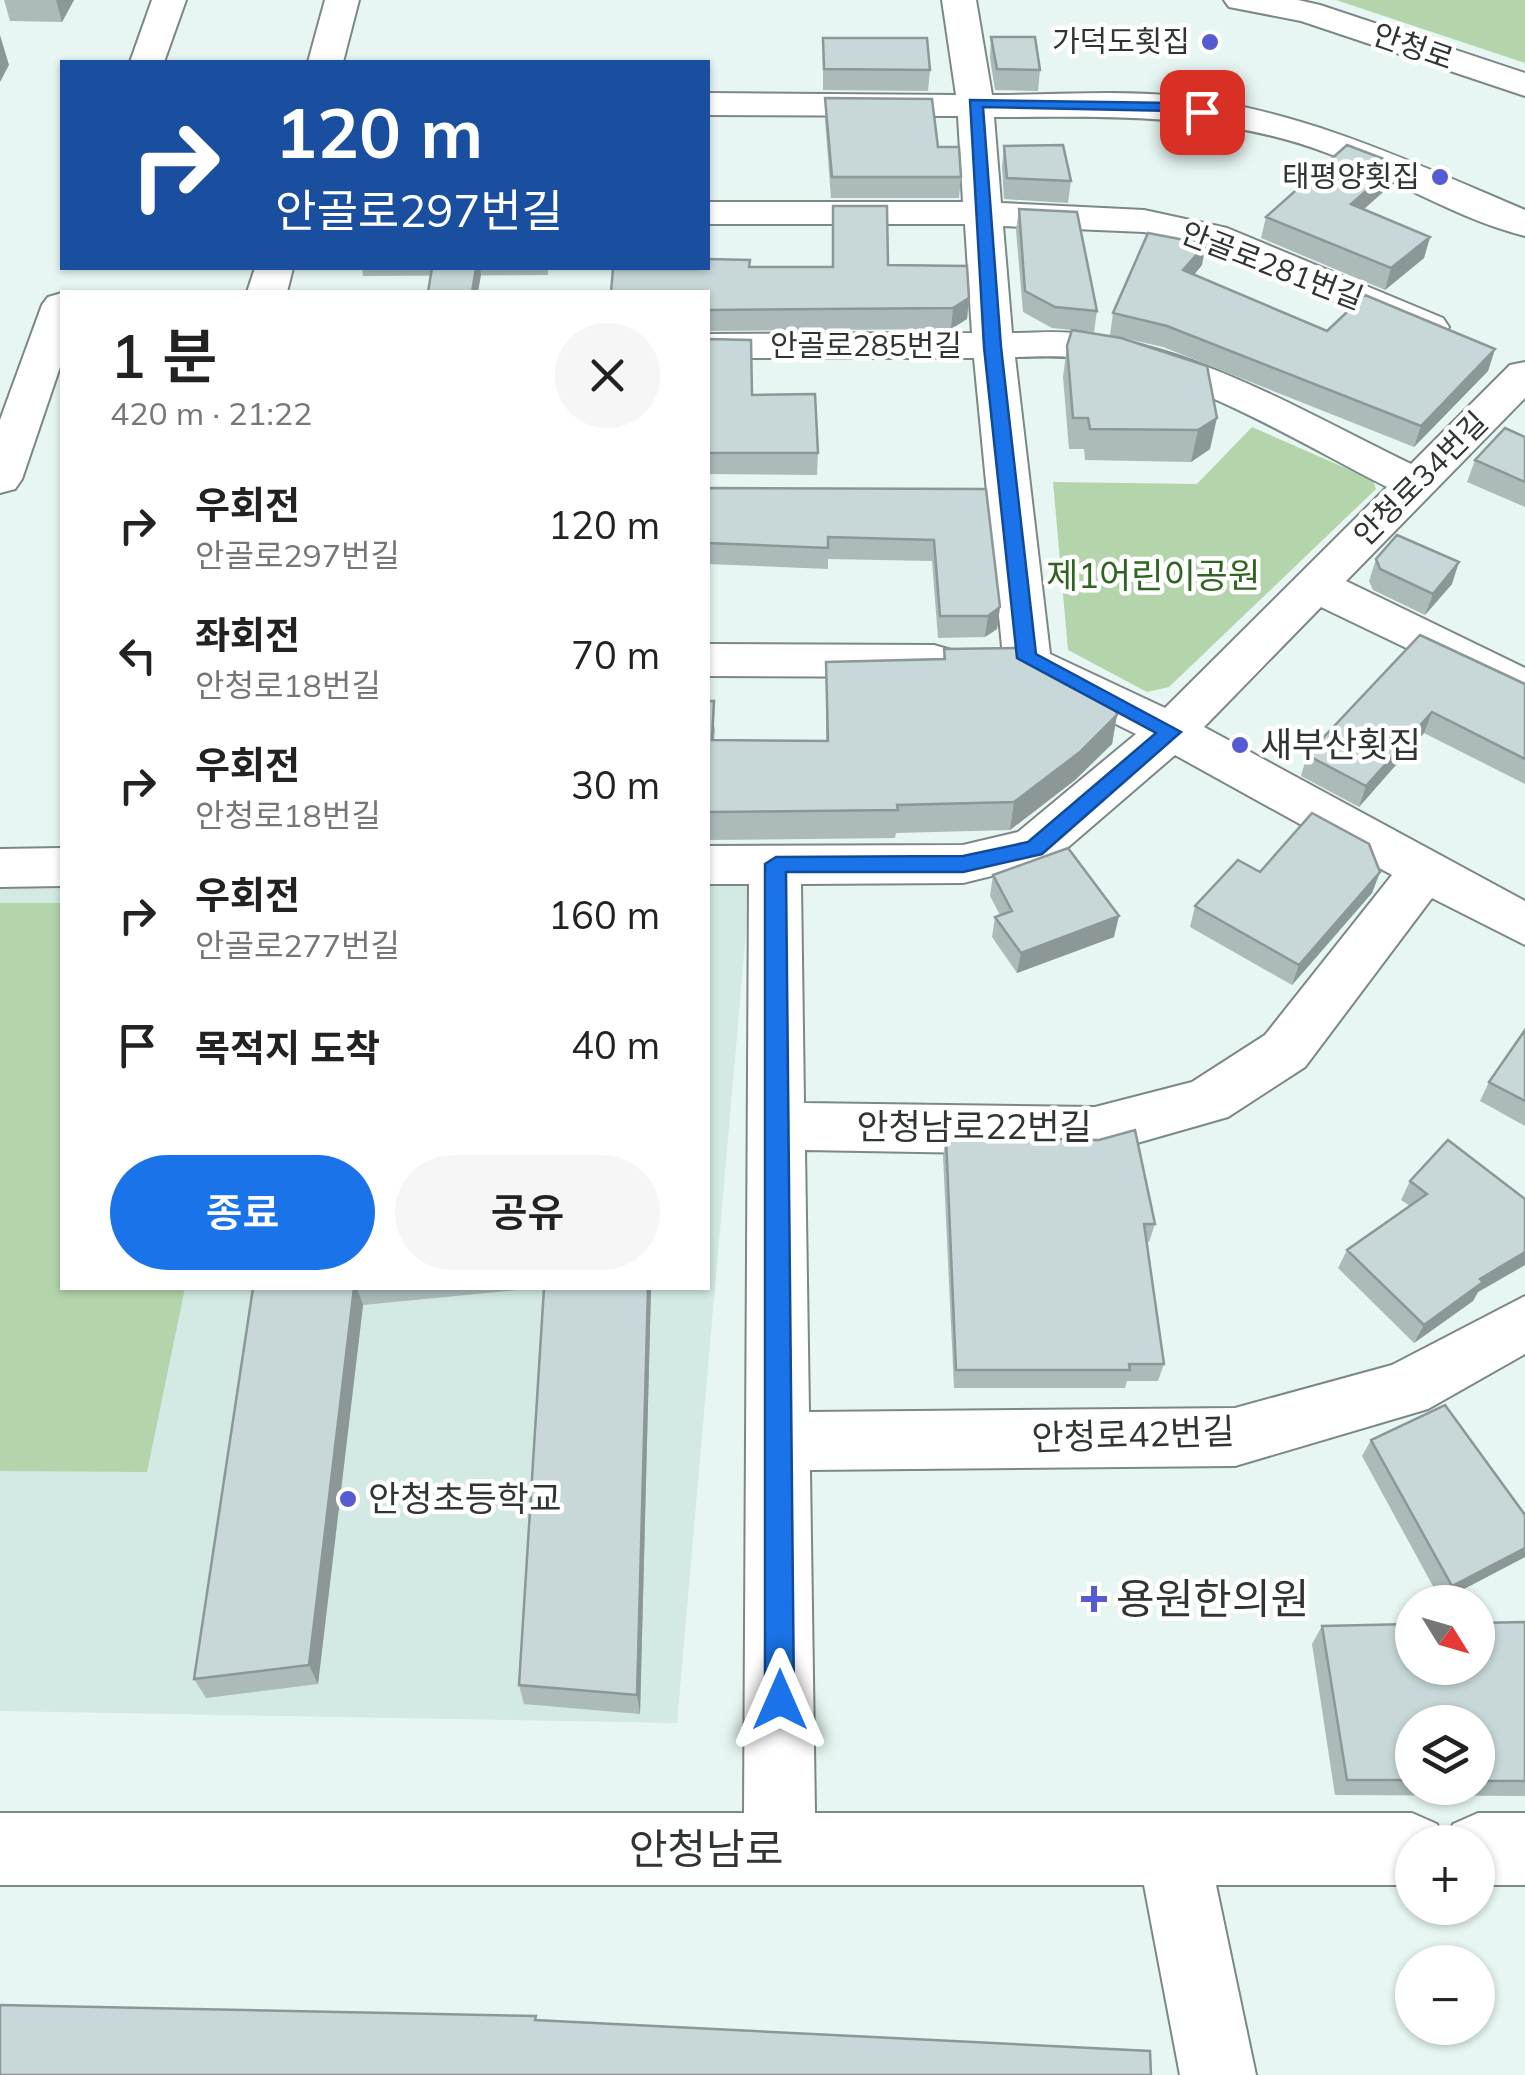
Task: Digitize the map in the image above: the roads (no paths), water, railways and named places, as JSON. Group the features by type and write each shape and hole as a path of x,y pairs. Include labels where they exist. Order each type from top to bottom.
{"street":[{"path":"148,60 169,0"},
{"path":"327,60 342,0"},
{"path":"960,0 975,103 993,347 989,493 996,659"},
{"name":"안청로","path":"1241,0 1308,12 1525,85"},
{"path":"710,104 1175,107 1255,121 1338,144 1525,224"},
{"name":"안골로281번길","path":"710,214 982,212 1144,221 1212,236 1503,360"},
{"path":"0,479 55,349 60,317"},
{"name":"안골로285번길","path":"710,346 1074,345 1122,351 1170,368 1416,484"},
{"name":"안청로34번길","path":"710,865 963,864 1034,848 1171,732 1416,484 1503,360"},
{"path":"1316,584 1525,688"},
{"path":"710,660 996,659 1171,732 1525,926"},
{"path":"776,864 780,1848"},
{"path":"0,868 60,867"},
{"name":"안청남로22번길","path":"776,1126 1095,1131 1208,1101 1285,1051 1340,974 1425,870"},
{"name":"안청로42번길","path":"778,1441 1235,1437 1406,1389 1525,1323"},
{"name":"안청남로","path":"0,1849 1395,1849"},
{"path":"1173,1849 1218,2075"},
{"path":"1495,1849 1525,1849"}],"place":[{"name":"가덕도횟집","path":"1210,42"},
{"name":"태평양횟집","path":"1440,177"},
{"name":"새부산횟집","path":"1240,745"},
{"name":"안청초등학교","path":"348,1499"},
{"name":"용원한의원","path":"1094,1599"}],"park label":[{"name":"제1어린이공원","path":"1153,576"}]}
